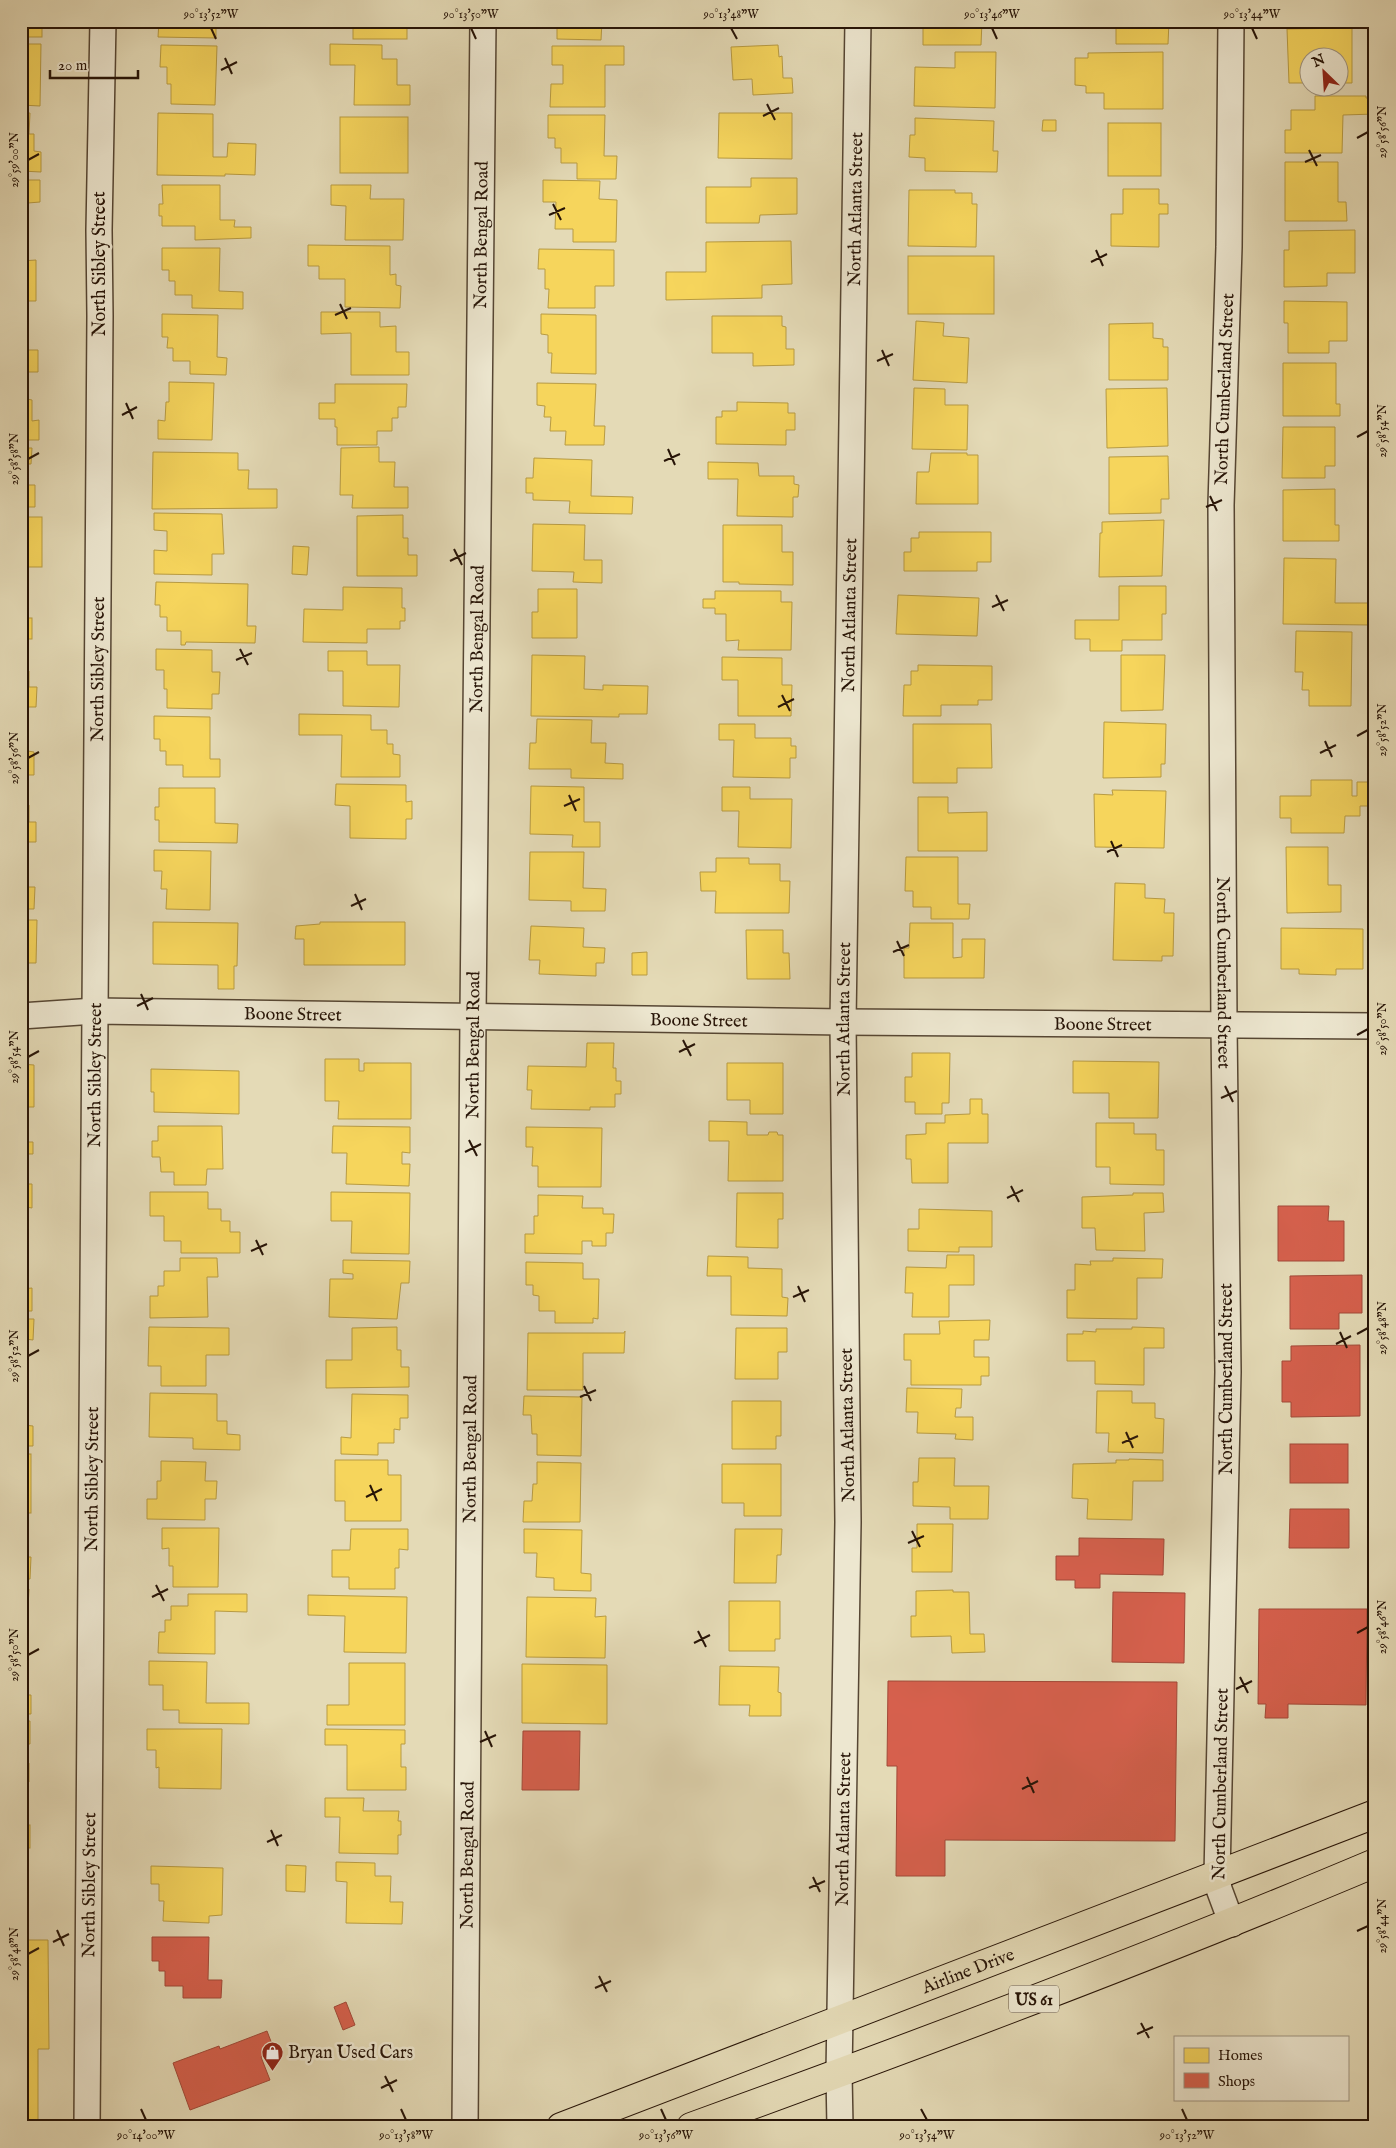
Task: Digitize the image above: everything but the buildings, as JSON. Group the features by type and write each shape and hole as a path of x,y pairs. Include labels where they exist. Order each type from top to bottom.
{"highway":[{"name":"Airline Drive","path":"561,2127 1375,1814"},
{"name":"US 61","path":"691,2127 839,2074 1232,1924 1375,1863"}],"street":[{"name":"North Sibley Street","path":"87,2127 99,230 103,21"},
{"name":"North Bengal Road","path":"465,2127 483,21"},
{"name":"North Atlanta Street","path":"840,2127 839,2074 848,1522 843,1022 858,21"},
{"name":"North Cumberland Street","path":"1231,21 1229,246 1221,505 1228,1372 1217,1876 1219,1889 1232,1924"},
{"name":"Boone Street","path":"21,1016 95,1011 843,1022 1375,1026"}],"place":[{"name":"Bryan Used Cars","path":"272,2071"}]}
